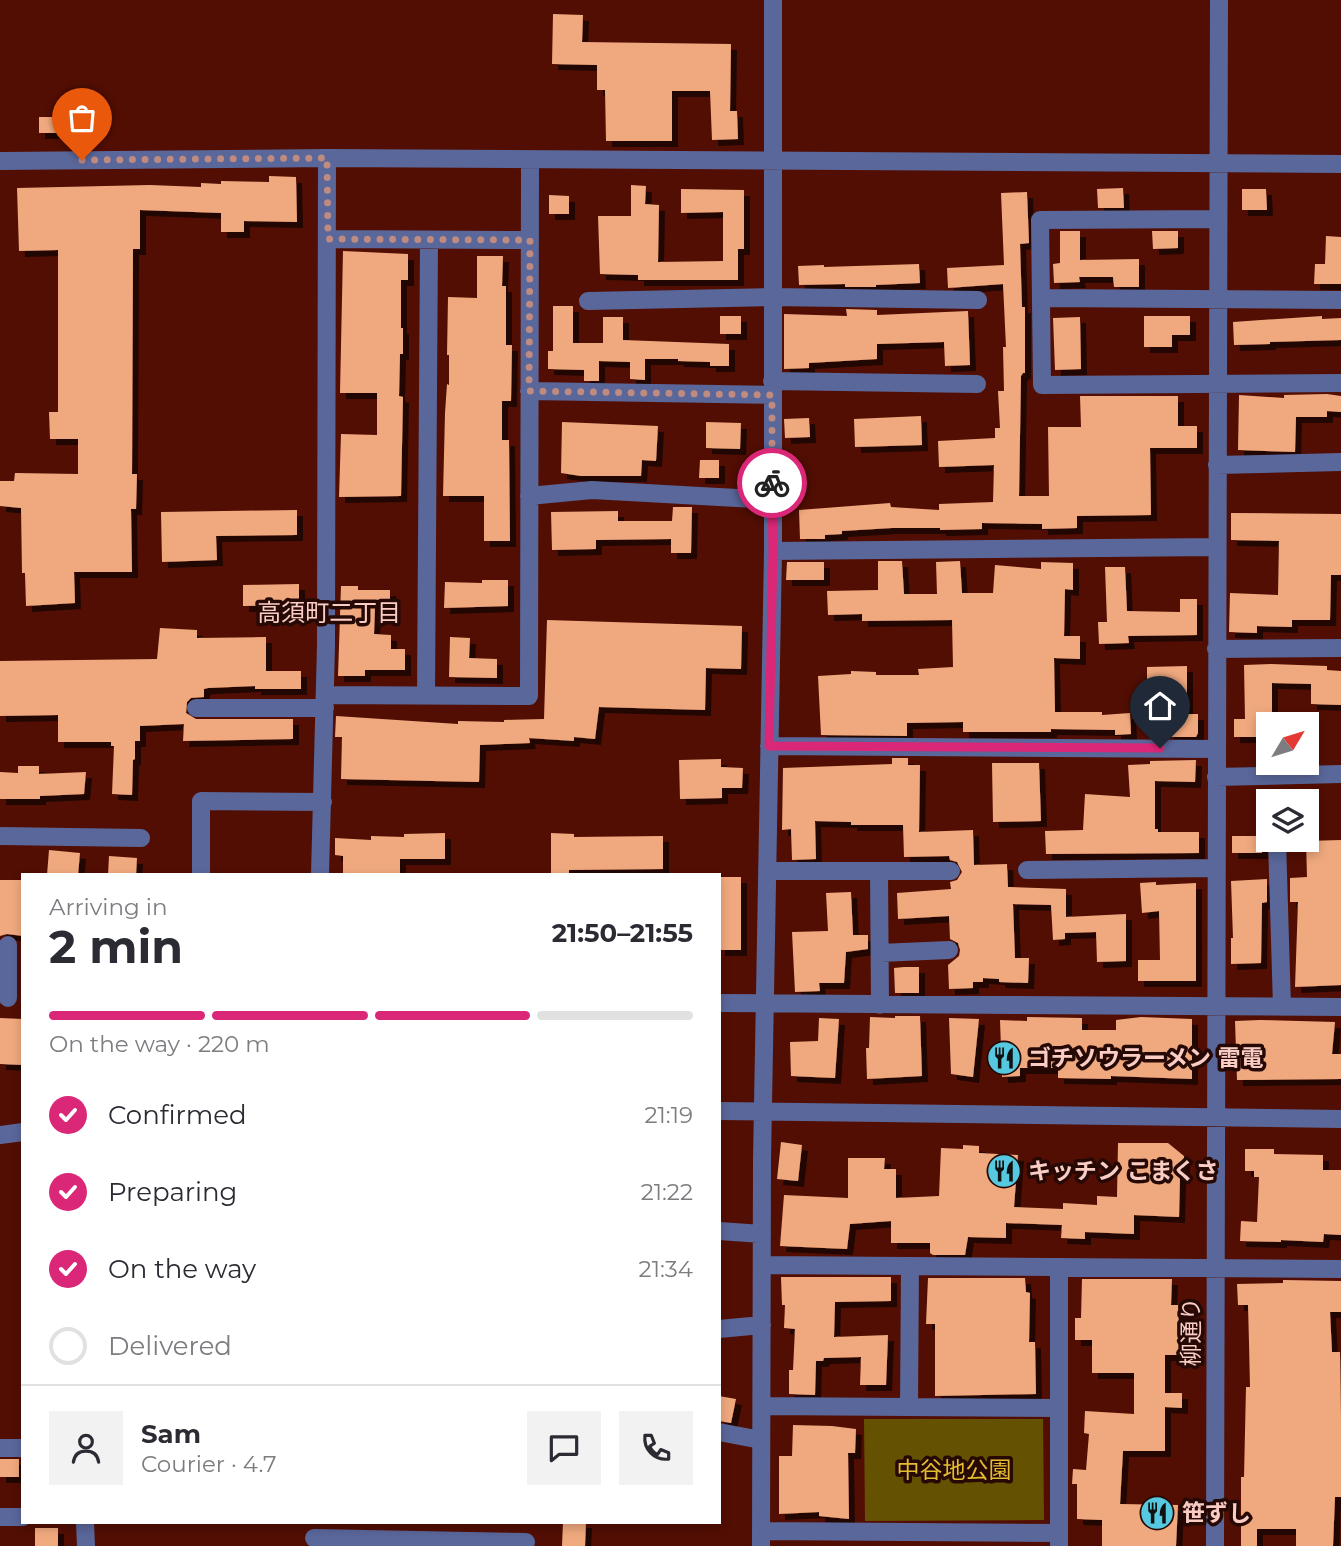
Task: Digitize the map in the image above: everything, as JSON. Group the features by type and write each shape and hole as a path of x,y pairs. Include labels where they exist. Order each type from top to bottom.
{"street":[{"path":"773,0 773,551 763,1111 761,1539 1059,1539 1059,1267"},
{"name":"柳通り","path":"1215,1546 1219,0"},
{"path":"0,161 327,158 1341,164"},
{"path":"320,873 325,702 327,158"},
{"path":"197,708 425,695 529,696 530,160"},
{"path":"1217,219 1040,220 1042,385 1341,383"},
{"path":"328,239 530,240"},
{"path":"425,695 429,240"},
{"path":"588,301 772,297 978,300"},
{"path":"1041,298 1341,300"},
{"path":"529,391 977,384"},
{"path":"1217,465 1341,462"},
{"path":"529,496 592,490 772,500"},
{"path":"773,551 1217,547"},
{"path":"1216,649 1341,648"},
{"path":"769,746 1216,749"},
{"path":"1216,777 1341,774"},
{"path":"201,873 201,801 323,802"},
{"path":"0,836 141,838"},
{"path":"1278,852 1282,1007"},
{"path":"1027,870 1216,868"},
{"path":"767,871 951,871"},
{"path":"880,871 880,1005"},
{"path":"8,945 10,998"},
{"path":"880,953 949,950"},
{"path":"721,1003 1341,1007"},
{"path":"721,1111 1341,1119"},
{"path":"0,1135 21,1132"},
{"path":"721,1231 762,1234"},
{"path":"762,1265 1341,1269"},
{"path":"909,1407 910,1266"},
{"path":"721,1329 762,1325"},
{"path":"762,1406 1059,1408"},
{"path":"721,1432 761,1440"},
{"path":"0,1448 21,1448"},
{"path":"0,1517 21,1517"},
{"path":"85,1524 86,1546"},
{"path":"314,1536 453,1532 526,1542"}],"green space":[{"name":"中谷地公園","path":"864,1419 1043,1419 1044,1520 865,1521"}],"building":[{"path":"553,14 583,15 582,42 731,44 730,111 737,111 738,139 712,140 710,91 672,91 672,141 606,141 605,90 597,90 597,65 552,64"},
{"path":"39,117 65,117 65,133 39,133"},
{"path":"269,176 296,177 297,222 244,221 244,232 221,232 221,213 140,210 140,249 133,249 132,474 137,474 136,509 131,509 132,572 74,572 75,603 26,606 25,573 22,573 21,508 0,506 0,481 14,481 15,473 78,474 78,439 50,439 49,412 58,412 58,250 19,251 17,188 150,185 201,187 201,183 221,184 221,181 269,182"},
{"path":"631,185 646,186 645,204 659,205 658,262 723,261 723,212 681,213 681,189 744,190 744,249 738,249 738,280 638,280 638,275 600,274 598,216 631,216"},
{"path":"1123,188 1124,208 1098,208 1097,189"},
{"path":"1242,189 1266,189 1267,210 1242,210"},
{"path":"1027,192 1029,243 1020,244 1022,307 1025,307 1025,373 1021,376 1019,496 1049,496 1048,427 1081,427 1080,396 1178,396 1178,426 1197,426 1197,448 1150,448 1151,515 1077,516 1077,528 1042,529 1042,524 982,523 982,529 892,528 842,531 842,534 825,535 825,539 800,539 799,510 890,503 891,507 939,510 939,504 993,502 994,465 939,467 938,441 995,438 995,428 1000,428 998,391 1004,391 1003,347 1006,347 1003,284 948,288 947,268 1004,265 1001,193"},
{"path":"549,195 569,196 569,214 549,214"},
{"path":"1060,231 1080,231 1080,260 1139,259 1139,287 1114,287 1113,277 1079,277 1080,282 1054,283 1053,264 1060,263"},
{"path":"1152,231 1178,231 1178,248 1153,249"},
{"path":"1326,236 1341,237 1341,284 1314,284 1315,264 1325,264"},
{"path":"343,251 408,254 408,280 401,280 401,496 339,497 341,434 377,435 377,393 340,393"},
{"path":"477,256 503,256 506,345 512,345 511,401 502,401 502,440 509,440 510,541 484,541 484,496 443,496 445,413 447,384 449,385 448,297 477,298"},
{"path":"919,264 920,283 876,287 845,287 845,284 799,285 798,266"},
{"path":"553,306 573,306 573,343 603,343 603,317 623,317 623,340 729,344 729,366 710,366 710,362 678,359 645,359 645,380 630,379 630,362 599,361 599,381 584,381 584,370 548,369 548,351 553,351"},
{"path":"846,309 877,310 877,315 968,311 970,365 945,366 944,342 877,344 877,359 809,363 809,368 784,369 784,314 847,316"},
{"path":"720,316 741,316 741,334 720,334"},
{"path":"1144,316 1190,316 1190,335 1172,335 1172,347 1144,347"},
{"path":"1322,316 1322,319 1341,318 1341,340 1234,345 1233,322"},
{"path":"1080,317 1081,369 1055,370 1053,318"},
{"path":"1239,395 1284,398 1284,395 1341,396 1341,412 1327,411 1327,417 1296,417 1295,452 1238,450"},
{"path":"921,416 922,445 855,447 854,419"},
{"path":"809,418 810,437 785,438 784,419"},
{"path":"562,422 658,426 656,461 642,460 641,476 581,476 561,473"},
{"path":"706,422 741,423 740,449 706,448"},
{"path":"700,460 719,460 719,478 699,478"},
{"path":"673,507 692,507 691,553 671,553 671,539 596,540 596,549 552,550 551,512 618,511 618,521 672,521"},
{"path":"297,510 297,535 216,536 217,560 162,562 161,512"},
{"path":"1231,513 1341,514 1341,575 1331,575 1330,620 1292,620 1292,627 1257,626 1257,633 1229,632 1230,593 1278,595 1279,541 1231,540"},
{"path":"878,561 902,561 904,594 937,594 936,562 960,561 962,593 993,593 995,565 1041,569 1041,562 1073,563 1073,590 1065,589 1064,636 1080,636 1080,659 1054,658 1055,712 1102,712 1102,715 1130,713 1131,734 1115,735 1115,730 1051,729 1051,732 963,732 963,722 907,723 907,736 821,735 818,676 851,674 851,671 876,672 876,675 919,675 918,669 953,667 952,620 862,621 862,614 828,615 827,591 878,590"},
{"path":"787,562 824,562 824,580 786,580"},
{"path":"1105,567 1125,567 1127,611 1180,612 1180,599 1197,599 1197,635 1128,636 1129,643 1099,644 1098,622 1107,622"},
{"path":"482,580 508,580 508,606 444,608 445,582 482,583"},
{"path":"299,584 299,605 243,606 243,585"},
{"path":"341,586 358,586 358,590 390,590 390,607 375,607 374,634 391,635 391,649 405,649 405,670 365,670 365,676 338,676"},
{"path":"547,620 742,626 741,669 706,668 705,710 599,707 595,739 574,737 574,741 529,738 530,743 480,745 479,782 341,779 342,737 335,737 336,716 458,724 458,721 544,719"},
{"path":"160,628 197,630 197,638 266,637 266,671 301,671 301,689 255,689 255,686 208,688 204,689 204,697 191,698 187,702 186,713 196,719 293,719 293,739 183,741 184,724 140,726 140,741 135,741 132,795 112,794 114,746 111,746 111,742 58,742 58,715 0,716 0,661 157,659"},
{"path":"450,637 470,638 469,658 497,659 497,678 449,677"},
{"path":"1244,665 1327,666 1327,670 1341,671 1341,705 1311,704 1311,684 1272,683 1272,712 1256,712 1256,737 1234,737 1234,719 1245,719"},
{"path":"1187,666 1187,714 1198,714 1198,733 1196,737 1168,737 1168,685 1147,685 1147,667"},
{"path":"892,758 908,758 908,765 920,765 919,832 973,830 974,865 1007,864 1008,887 1066,889 1066,917 1126,914 1126,961 1097,962 1096,932 1065,933 1065,939 1053,940 1051,905 1013,904 1015,958 1029,958 1028,983 999,982 999,979 983,978 983,982 973,982 973,988 949,989 948,965 959,956 960,950 958,943 950,939 949,916 898,919 897,893 951,889 950,882 957,880 962,872 957,862 950,860 949,856 904,857 903,825 851,825 851,822 815,821 816,859 792,860 791,829 782,830 783,768 892,764"},
{"path":"721,759 721,767 743,768 742,788 722,788 722,798 680,799 679,760"},
{"path":"1196,760 1195,782 1155,781 1155,829 1158,829 1158,832 1199,832 1199,853 1046,854 1045,831 1083,830 1085,794 1130,797 1128,765 1150,764 1150,761"},
{"path":"992,763 1039,763 1041,821 993,822"},
{"path":"18,766 39,766 39,774 86,772 84,794 40,796 40,799 0,799 0,772 18,773"},
{"path":"445,833 445,859 400,859 400,873 343,873 343,856 335,855 335,838 371,840 371,836 404,837 404,834"},
{"path":"551,833 574,834 574,837 663,836 663,869 569,870 569,873 551,873"},
{"path":"1232,836 1256,836 1256,852 1262,853 1232,853"},
{"path":"1341,840 1341,985 1295,987 1298,902 1290,902 1290,878 1307,877 1306,852 1319,852 1319,841"},
{"path":"49,850 80,853 78,873 47,873"},
{"path":"109,856 137,858 136,873 108,873"},
{"path":"721,877 741,877 741,950 721,950"},
{"path":"1267,879 1267,902 1262,903 1261,963 1231,964 1231,881"},
{"path":"0,880 21,880 21,936 0,936"},
{"path":"1156,882 1156,885 1196,883 1196,981 1138,981 1138,960 1160,960 1159,911 1142,913 1140,883"},
{"path":"851,892 853,935 868,935 868,949 846,952 844,983 819,983 820,991 795,992 792,932 828,931 826,893"},
{"path":"919,967 919,993 895,993 894,968"},
{"path":"920,1016 922,1076 867,1079 866,1048 869,1048 870,1017"},
{"path":"1027,1017 1082,1018 1082,1030 1116,1030 1116,1020 1141,1017 1192,1019 1192,1079 1111,1076 1111,1079 1058,1078 1058,1068 1020,1068 1020,1076 1002,1077 1000,1020 1027,1021"},
{"path":"0,1018 21,1019 21,1065 0,1064"},
{"path":"819,1018 839,1019 835,1078 791,1076 790,1042 818,1041"},
{"path":"949,1018 979,1019 973,1077 951,1074"},
{"path":"1235,1021 1335,1022 1332,1054 1341,1054 1341,1079 1237,1080"},
{"path":"781,1142 802,1145 798,1181 777,1179"},
{"path":"1118,1143 1168,1143 1184,1156 1184,1178 1180,1178 1179,1217 1134,1215 1134,1234 1085,1232 1085,1239 1061,1238 1062,1225 1006,1223 1006,1238 968,1237 965,1255 933,1255 930,1253 930,1243 891,1243 891,1221 850,1224 847,1249 780,1246 784,1195 848,1198 848,1158 885,1158 884,1169 896,1169 896,1198 939,1196 941,1148 963,1149 963,1145 979,1146 979,1153 1018,1155 1014,1207 1063,1209 1063,1203 1097,1205 1097,1196 1117,1197"},
{"path":"1245,1149 1274,1149 1274,1154 1323,1155 1323,1170 1341,1170 1341,1235 1324,1234 1323,1242 1240,1241 1241,1221 1257,1222 1259,1177 1254,1177 1254,1171 1245,1171"},
{"path":"781,1277 891,1277 891,1301 835,1302 834,1337 888,1335 886,1385 860,1385 861,1357 824,1358 823,1361 816,1361 815,1395 789,1394 789,1370 793,1370 795,1329 784,1328 785,1305 782,1305"},
{"path":"928,1278 1025,1278 1026,1292 1030,1293 1029,1342 1035,1342 1036,1394 935,1396 935,1324 926,1324"},
{"path":"1082,1279 1172,1279 1171,1305 1178,1305 1180,1355 1165,1355 1165,1393 1182,1393 1182,1408 1165,1407 1165,1451 1123,1451 1120,1504 1178,1505 1176,1546 1102,1546 1102,1520 1077,1519 1077,1484 1072,1484 1073,1469 1086,1470 1089,1434 1084,1433 1085,1411 1134,1414 1134,1373 1092,1373 1092,1340 1075,1340 1075,1318 1081,1318"},
{"path":"1283,1280 1341,1281 1341,1312 1330,1312 1332,1352 1340,1352 1341,1419 1341,1497 1335,1497 1333,1546 1296,1546 1296,1529 1257,1529 1257,1546 1241,1546 1241,1477 1244,1477 1246,1387 1250,1387 1248,1305 1238,1305 1237,1284 1283,1283"},
{"path":"721,1396 736,1399 731,1423 721,1421"},
{"path":"793,1425 856,1429 855,1453 848,1453 849,1519 819,1516 819,1512 779,1514 779,1456 792,1456"},
{"path":"0,1459 19,1459 19,1477 0,1477"},
{"path":"563,1524 586,1524 585,1546 562,1546"},
{"path":"35,1528 58,1528 58,1546 35,1546"}],"way so far":[{"path":"82,160 327,158 328,239 530,240 529,391 772,395 772,483"}],"place":[{"name":"ゴチソウラーメン 雷電","path":"1004,1058"},
{"name":"キッチン こまくさ","path":"1004,1171"},
{"name":"笹ずし","path":"1157,1513"}],"district":[{"name":"高須町二丁目","path":"329,613"}],"route":[{"path":"772,483 769,746 1160,748"}]}
